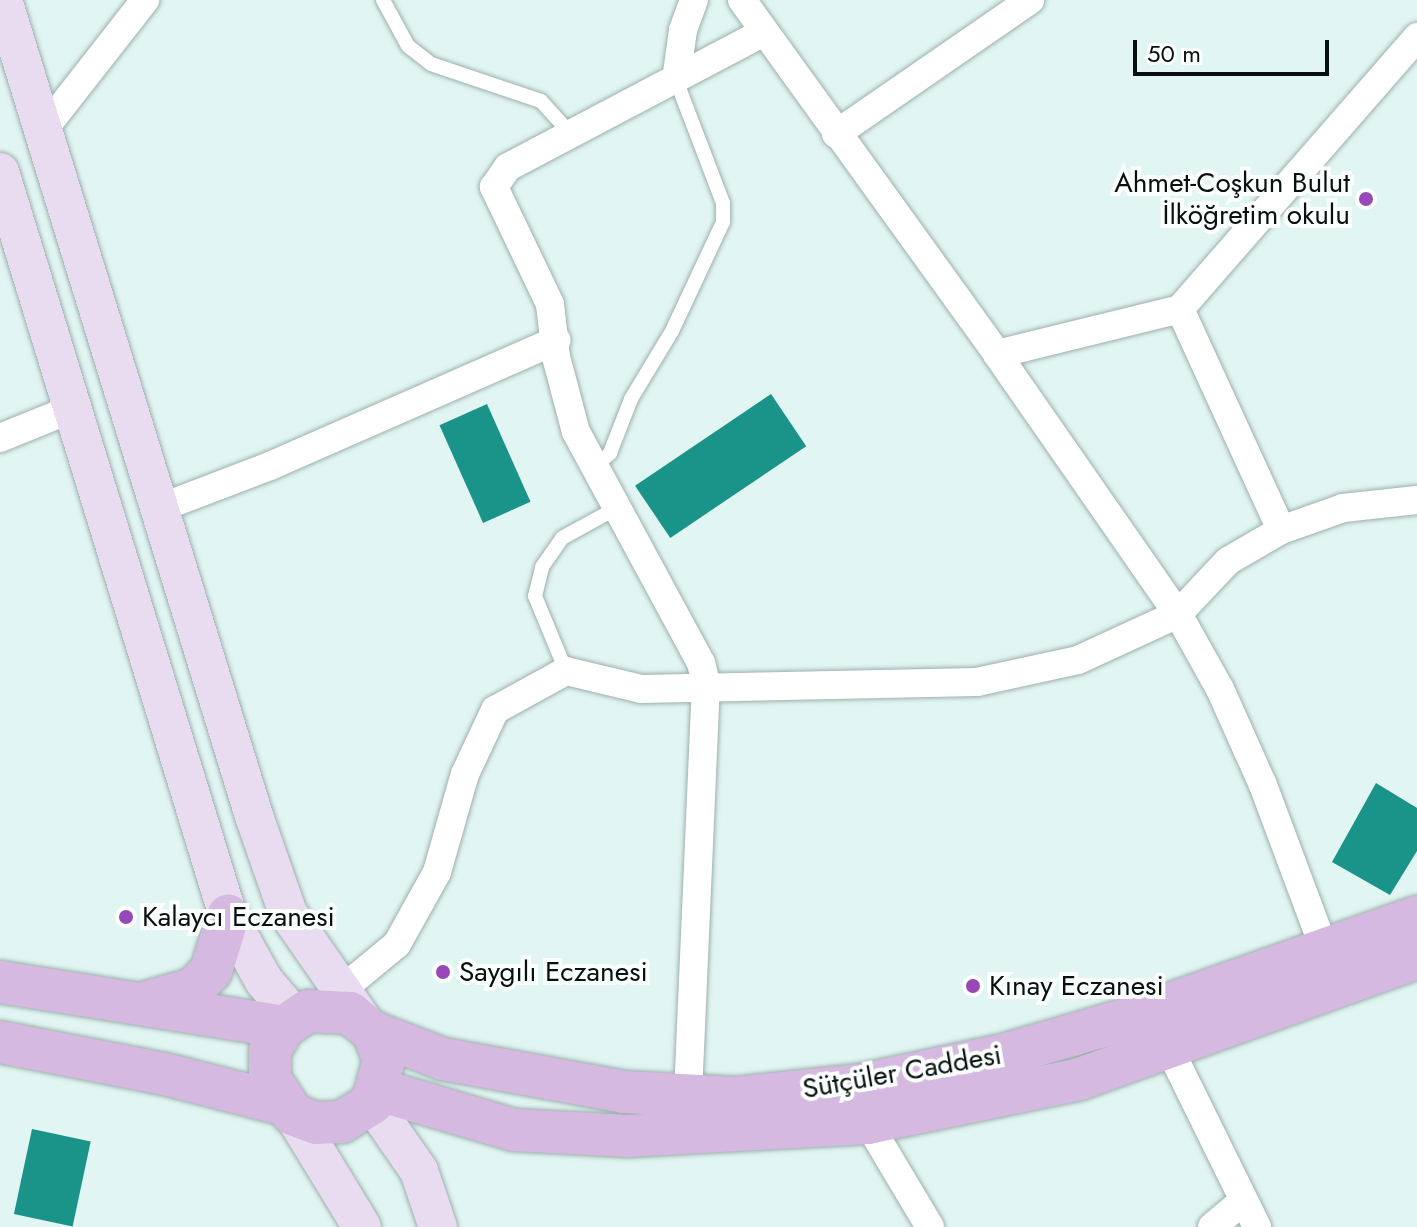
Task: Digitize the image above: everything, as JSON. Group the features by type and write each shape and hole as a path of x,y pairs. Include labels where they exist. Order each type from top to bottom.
{"main road":[{"path":"0,1042 165,1074 288,1109 328,1124 352,1118 375,1096 384,1060 358,1015 288,913 3,0"},
{"path":"3,192 74,408 228,916 289,1022"},
{"path":"135,1005 193,989 221,952 228,916"},
{"name":"Sütçüler Caddesi","path":"358,1015 443,1059 624,1092 736,1098 860,1085 1003,1055 1130,1018 1417,917"},
{"name":"Sütçüler Caddesi","path":"375,1096 514,1130 628,1136 868,1123 989,1101 1170,1050 1417,958"},
{"path":"0,982 135,1005 289,1022 337,1009 358,1015"},
{"path":"289,1022 269,1065 288,1109 362,1227"},
{"path":"375,1096 419,1171 438,1227"}],"street":[{"path":"44,129 145,0"},
{"path":"676,80 683,30 694,0"},
{"path":"742,0 762,33 997,354 1178,614 1263,785 1324,948"},
{"path":"836,134 1030,0"},
{"path":"688,1095 706,689 701,663 592,468 576,432 556,357 557,340 550,304 494,187 501,172 762,33"},
{"path":"997,354 1180,309 1413,50"},
{"path":"1180,309 1281,530"},
{"path":"160,508 270,466 557,340"},
{"path":"0,438 74,408"},
{"path":"358,1015 430,884 465,774 495,710 566,671 641,689 977,682 1078,660 1178,614 1228,561 1281,530 1343,508 1417,500"},
{"path":"1170,1050 1257,1227"},
{"path":"868,1123 930,1227"},
{"path":"1212,1227 1243,1201"}],"lane":[{"path":"383,0 408,46 431,64 541,101 570,133"},
{"path":"592,468 610,453 631,399 672,331 723,222 723,203 676,80"},
{"path":"566,671 535,596 542,567 562,538 615,509"}],"building":[{"path":"771,394 806,446 670,538 635,486"},
{"path":"487,404 531,502 483,523 439,425"},
{"path":"1376,783 1417,808 1417,851 1390,895 1332,862"},
{"path":"32,1129 91,1141 73,1227 14,1214"}],"place":[{"name":"Ahmet-Coşkun Bulut İlköğretim okulu","path":"1366,199"},
{"name":"Kalaycı Eczanesi","path":"126,917"},
{"name":"Saygılı Eczanesi","path":"443,972"},
{"name":"Kınay Eczanesi","path":"973,986"}]}
